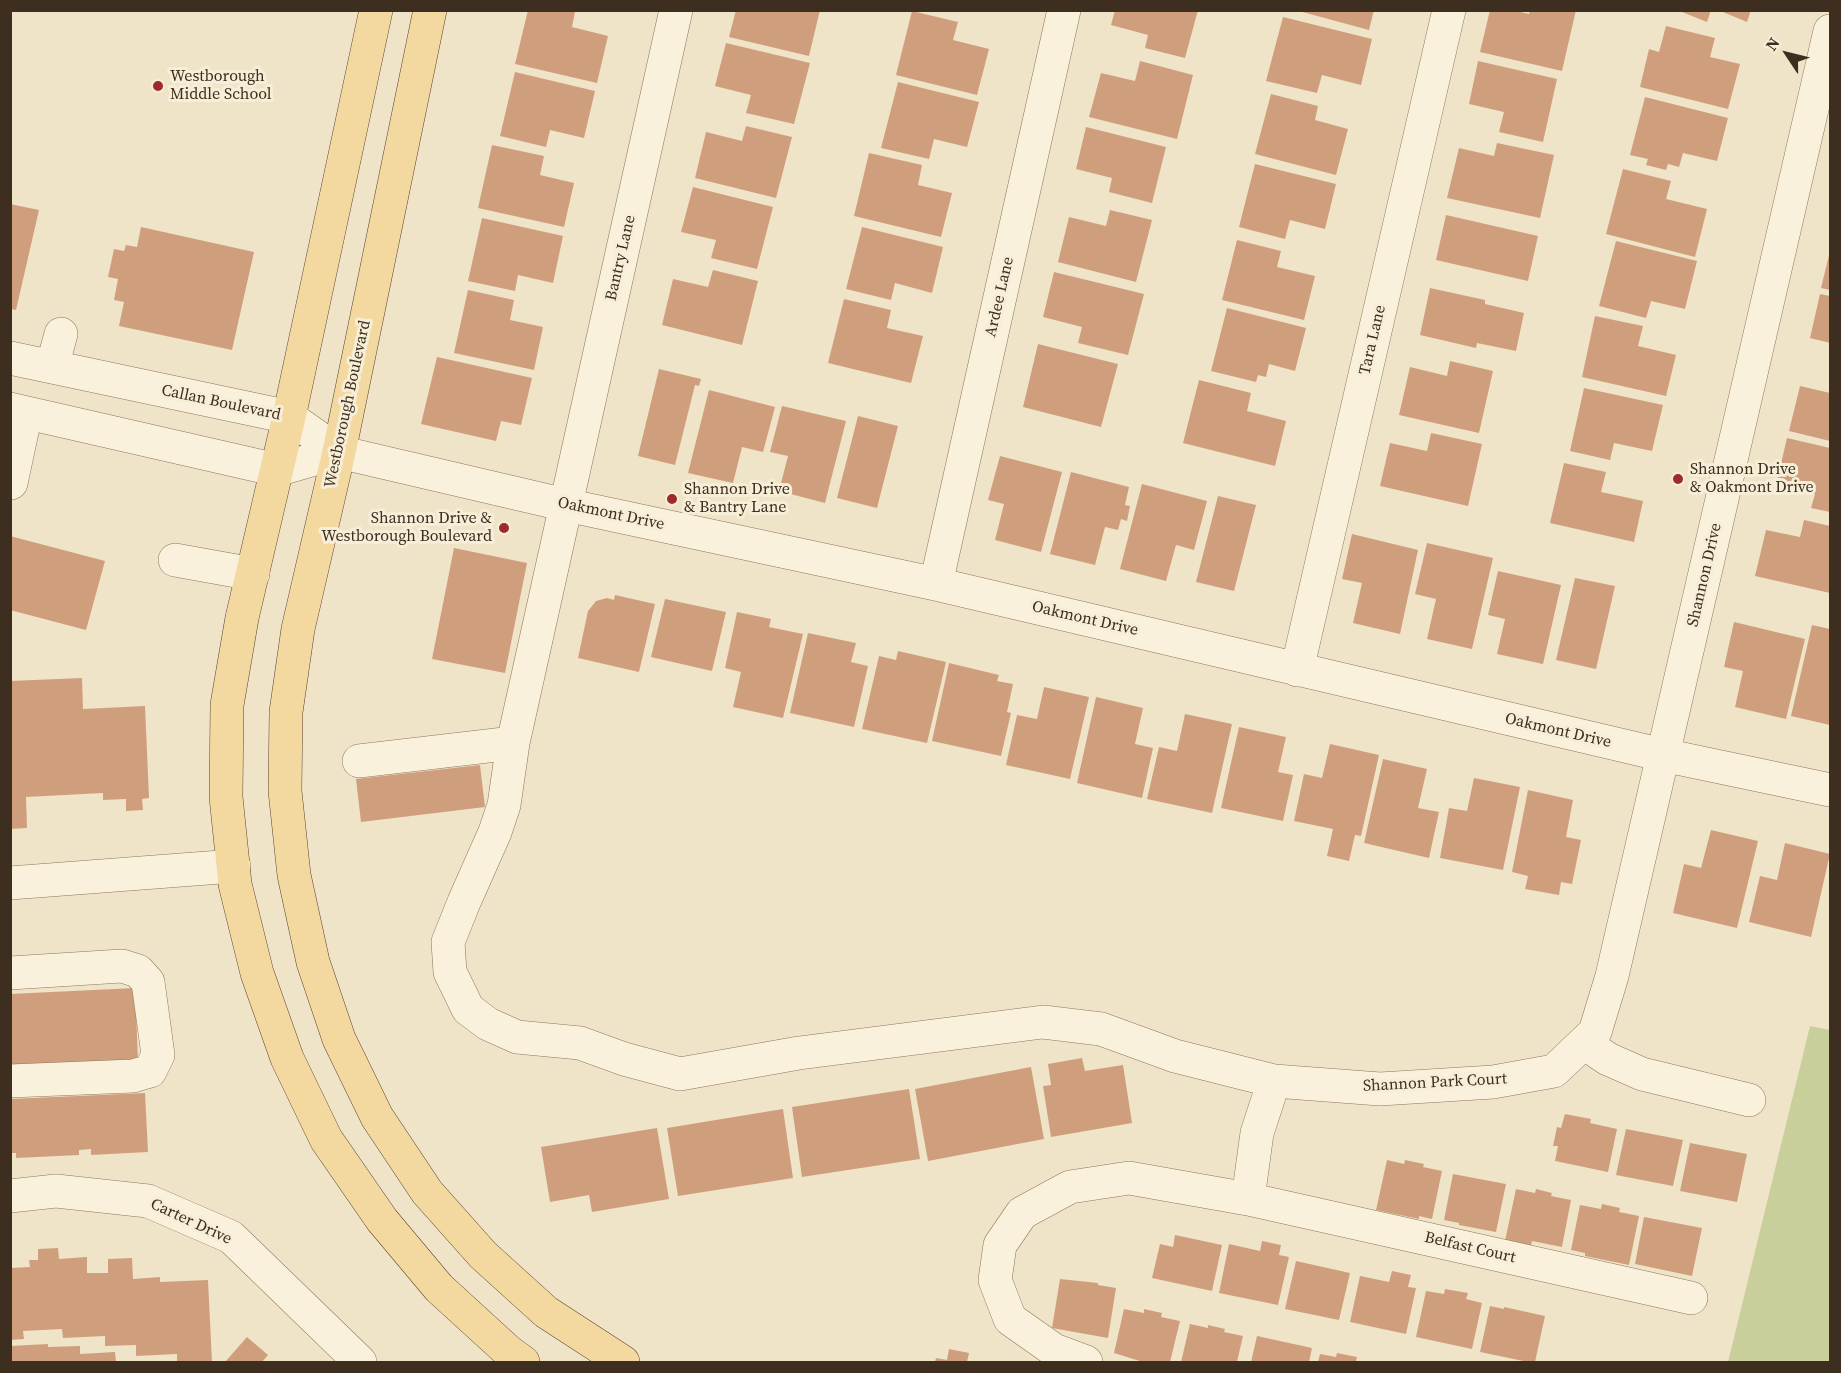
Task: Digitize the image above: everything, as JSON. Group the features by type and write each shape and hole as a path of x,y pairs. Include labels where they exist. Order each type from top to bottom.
{"main road":[{"path":"376,10 289,417 242,618 227,705 226,797 236,884 257,974 287,1058 326,1139 382,1220 439,1288 509,1353 523,1362"},
{"name":"Westborough Boulevard","path":"430,10 339,452 298,629 286,712 285,791 294,875 313,962 343,1049 378,1117 427,1192 483,1255 546,1312 623,1362"}],"street":[{"name":"Bantry Lane","path":"580,1043 518,1037 488,1024 468,1009 450,972 448,942 495,832 504,805 513,743 676,10"},
{"name":"Ardee Lane","path":"936,584 1064,10"},
{"name":"Tara Lane","path":"1297,670 1449,10"},
{"name":"Shannon Drive","path":"1584,1043 1595,1032 1612,976 1830,31"},
{"path":"52,367 62,334"},
{"name":"Callan Boulevard","path":"10,358 289,417 339,452"},
{"path":"11,483 18,411 277,470 339,452"},
{"name":"Oakmont Drive","path":"339,452 566,505 936,584 1663,755 1830,790"},
{"path":"175,560 253,574"},
{"path":"358,761 513,743"},
{"path":"10,883 234,866"},
{"path":"10,973 122,966 138,971 148,982 158,1055 150,1071 133,1076 10,1081"},
{"name":"Shannon Park Court","path":"580,1043 624,1059 680,1074 799,1053 1043,1022 1101,1029 1175,1056 1274,1081 1380,1089 1492,1082 1554,1071 1584,1043"},
{"path":"1584,1043 1608,1059 1642,1074 1749,1100"},
{"path":"1086,1362 1054,1350 1010,1319 995,1280 1000,1245 1022,1213 1070,1187 1129,1178 1248,1199 1257,1133 1274,1081"},
{"name":"Carter Drive","path":"10,1196 56,1191 148,1202 231,1237 360,1362"},
{"name":"Belfast Court","path":"1248,1199 1691,1298"}],"green space":[{"path":"1810,1026 1830,1030 1830,1362 1728,1362"}],"building":[{"path":"528,10 575,12 572,27 608,36 597,83 515,64"},
{"path":"736,10 820,10 809,56 729,37"},
{"path":"1115,10 1198,10 1185,58 1145,48 1148,35 1111,25"},
{"path":"1295,10 1374,10 1369,30"},
{"path":"1490,10 1512,10 1529,14 1530,10 1576,10 1562,71 1480,52"},
{"path":"1677,10 1711,10 1707,22"},
{"path":"1718,10 1751,10 1747,22"},
{"path":"912,11 958,22 953,40 989,49 977,95 896,75"},
{"path":"1283,17 1372,39 1361,85 1322,75 1317,93 1266,81"},
{"path":"1666,26 1715,38 1710,57 1740,64 1728,109 1640,87 1649,49 1659,52"},
{"path":"726,43 810,63 794,124 746,113 751,95 715,86"},
{"path":"1140,61 1193,75 1177,139 1089,117 1101,73 1135,81"},
{"path":"1478,61 1557,79 1543,142 1499,132 1504,112 1469,104"},
{"path":"515,72 595,91 584,138 550,130 546,147 500,136"},
{"path":"898,82 979,102 967,147 934,139 929,159 881,148"},
{"path":"1271,94 1318,106 1315,120 1348,129 1336,175 1255,154"},
{"path":"1645,97 1728,118 1717,161 1683,153 1679,167 1668,164 1666,170 1646,165 1648,159 1630,155"},
{"path":"746,126 792,137 776,198 695,178 706,132 742,141"},
{"path":"1086,127 1166,147 1152,203 1109,192 1112,178 1076,169"},
{"path":"1497,143 1554,155 1540,218 1447,198 1459,148 1494,156"},
{"path":"492,145 544,156 540,175 574,183 564,227 478,208"},
{"path":"869,153 922,165 918,185 952,193 941,237 854,216"},
{"path":"1255,164 1336,184 1325,229 1290,220 1285,239 1239,227"},
{"path":"1623,169 1671,181 1666,199 1707,209 1695,257 1606,234"},
{"path":"693,187 773,207 757,269 711,258 716,240 681,232"},
{"path":"10,204 39,210 16,310 10,309"},
{"path":"1110,210 1152,220 1136,282 1058,262 1069,217 1106,226"},
{"path":"1446,215 1538,236 1528,281 1436,260"},
{"path":"482,218 563,236 553,283 518,275 515,291 468,281"},
{"path":"141,227 254,252 232,350 119,326 124,302 114,300 118,279 108,277 114,249 124,251 126,245 137,247"},
{"path":"862,227 943,247 932,293 895,283 891,300 846,289"},
{"path":"1237,240 1281,251 1277,267 1315,276 1304,320 1222,300"},
{"path":"1616,241 1697,261 1685,309 1651,301 1646,318 1599,306"},
{"path":"1830,251 1830,290 1821,288"},
{"path":"713,270 758,281 742,345 662,325 673,279 708,287"},
{"path":"1054,272 1144,294 1128,355 1078,343 1082,327 1043,317"},
{"path":"1430,288 1485,300 1485,304 1524,313 1516,351 1477,343 1476,348 1420,335"},
{"path":"468,290 514,300 510,320 543,327 534,370 454,353"},
{"path":"1820,294 1830,296 1830,343 1810,338"},
{"path":"844,299 891,310 887,328 923,336 911,383 828,363"},
{"path":"1227,308 1306,328 1295,371 1269,364 1266,377 1258,375 1256,382 1211,371"},
{"path":"1595,316 1643,326 1638,346 1676,355 1666,396 1582,377"},
{"path":"1038,344 1118,364 1101,427 1023,407"},
{"path":"437,357 532,378 521,425 501,421 496,441 421,424"},
{"path":"1450,361 1493,371 1479,433 1399,415 1410,367 1447,376"},
{"path":"659,369 701,379 699,386 695,385 675,465 638,456"},
{"path":"1199,380 1251,393 1247,411 1286,421 1275,466 1183,443"},
{"path":"1800,386 1830,393 1830,441 1789,431"},
{"path":"1584,388 1663,405 1652,451 1614,443 1610,460 1570,451"},
{"path":"709,390 775,407 763,452 742,447 733,483 688,473"},
{"path":"782,406 846,421 825,503 779,491 788,456 770,452"},
{"path":"858,416 898,426 877,508 837,498"},
{"path":"1431,433 1482,444 1468,506 1380,486 1390,443 1427,451"},
{"path":"1787,438 1830,448 1830,512 1811,508 1815,494 1776,485"},
{"path":"1000,456 1062,472 1041,552 995,540 1004,504 988,500"},
{"path":"1564,463 1606,472 1601,492 1643,501 1634,542 1550,523"},
{"path":"1071,472 1129,487 1125,505 1130,506 1127,521 1121,519 1118,530 1105,527 1095,565 1050,554"},
{"path":"1142,484 1207,501 1194,550 1176,545 1166,581 1120,569"},
{"path":"1218,496 1256,505 1234,591 1196,582"},
{"path":"1804,520 1830,526 1830,593 1755,576 1766,530 1800,537"},
{"path":"1352,534 1418,550 1400,634 1353,623 1362,583 1342,579"},
{"path":"10,536 105,561 86,630 10,610"},
{"path":"1427,543 1493,558 1472,649 1427,639 1436,599 1415,594"},
{"path":"454,548 527,563 505,673 432,659"},
{"path":"1498,571 1561,585 1543,664 1497,654 1505,619 1488,615"},
{"path":"1575,578 1615,586 1596,669 1556,660"},
{"path":"615,595 655,604 639,672 578,658 588,611 596,601 607,598 614,600"},
{"path":"665,599 726,612 712,671 651,657"},
{"path":"737,612 771,619 769,627 803,634 783,718 733,707 741,672 725,668"},
{"path":"1734,622 1805,639 1786,719 1735,707 1743,671 1724,667"},
{"path":"1812,625 1830,629 1830,725 1791,716"},
{"path":"808,633 856,643 851,662 868,666 854,727 790,713"},
{"path":"898,651 946,662 927,743 862,729 879,656 896,660"},
{"path":"949,663 999,675 997,681 1013,684 1007,712 1011,713 1001,756 932,741"},
{"path":"82,678 83,709 145,706 149,798 142,799 143,810 126,811 126,799 103,800 103,793 26,797 27,828 10,829 10,681"},
{"path":"1044,687 1089,697 1070,779 1006,765 1017,715 1037,719"},
{"path":"1096,697 1143,708 1135,744 1153,748 1142,798 1077,783"},
{"path":"1185,714 1232,724 1212,813 1147,799 1159,747 1177,751"},
{"path":"1239,727 1286,737 1278,772 1293,775 1283,821 1221,808"},
{"path":"1330,744 1379,755 1361,836 1355,835 1349,861 1327,856 1333,829 1294,821 1304,774 1322,778"},
{"path":"1383,759 1427,769 1418,808 1439,812 1429,858 1364,843"},
{"path":"480,765 485,807 361,822 356,779"},
{"path":"1474,778 1520,787 1503,870 1440,858 1449,808 1467,811"},
{"path":"1528,790 1573,800 1566,837 1581,840 1572,884 1561,882 1559,895 1525,889 1528,876 1512,872"},
{"path":"1711,830 1758,841 1737,928 1673,913 1684,864 1701,868"},
{"path":"1785,843 1830,854 1811,937 1749,922 1760,876 1777,880"},
{"path":"135,988 138,1060 10,1066 10,994"},
{"path":"1082,1058 1085,1071 1123,1065 1132,1123 1051,1137 1043,1086 1051,1085 1048,1064"},
{"path":"1031,1067 1044,1139 928,1161 915,1089"},
{"path":"909,1089 920,1159 802,1177 792,1107"},
{"path":"145,1093 148,1152 91,1155 91,1149 79,1150 79,1155 16,1158 16,1153 10,1153 10,1099"},
{"path":"783,1109 793,1178 678,1196 667,1128"},
{"path":"1565,1114 1591,1119 1590,1123 1617,1129 1608,1172 1555,1161 1558,1146 1553,1146 1557,1127 1561,1128"},
{"path":"657,1128 669,1199 592,1212 589,1195 550,1202 541,1147"},
{"path":"1626,1129 1683,1140 1673,1186 1616,1175"},
{"path":"1690,1143 1747,1154 1737,1202 1680,1191"},
{"path":"1387,1160 1404,1164 1405,1160 1442,1171 1432,1219 1419,1216 1419,1219 1376,1210"},
{"path":"1453,1174 1506,1184 1496,1232 1444,1220"},
{"path":"1516,1189 1535,1193 1536,1189 1552,1193 1551,1196 1571,1200 1562,1247 1532,1241 1531,1246 1505,1241"},
{"path":"1602,1204 1620,1208 1619,1212 1639,1216 1629,1265 1585,1256 1585,1253 1571,1250 1580,1205 1601,1209"},
{"path":"1644,1217 1702,1228 1692,1276 1635,1264"},
{"path":"1175,1235 1222,1245 1212,1291 1152,1278 1160,1244 1173,1247"},
{"path":"1262,1241 1281,1245 1279,1255 1289,1257 1278,1305 1219,1293 1229,1244 1260,1251"},
{"path":"58,1248 59,1259 87,1257 87,1273 108,1273 108,1259 132,1258 133,1279 160,1277 160,1282 208,1280 212,1362 177,1362 177,1354 136,1356 136,1345 105,1346 105,1336 63,1338 62,1329 23,1331 24,1339 10,1340 10,1268 30,1267 29,1260 38,1260 38,1249"},
{"path":"1296,1261 1350,1273 1339,1320 1285,1309"},
{"path":"1392,1271 1411,1275 1408,1287 1416,1288 1406,1334 1350,1322 1360,1276 1389,1282"},
{"path":"1060,1279 1098,1283 1098,1285 1116,1288 1108,1338 1052,1328"},
{"path":"1445,1289 1468,1293 1466,1299 1482,1303 1472,1349 1416,1337 1426,1291 1444,1294"},
{"path":"1490,1306 1545,1316 1535,1362 1480,1352"},
{"path":"1124,1309 1144,1313 1144,1309 1162,1313 1161,1317 1180,1321 1170,1362 1143,1362 1114,1353"},
{"path":"1190,1324 1208,1328 1208,1325 1225,1329 1224,1332 1243,1336 1237,1362 1181,1362"},
{"path":"1257,1336 1312,1348 1309,1362 1251,1362"},
{"path":"247,1337 268,1355 262,1362 225,1362"},
{"path":"48,1344 48,1347 80,1346 80,1354 115,1352 116,1362 10,1362 10,1346"},
{"path":"949,1349 969,1353 967,1362 935,1362 936,1358 947,1360"},
{"path":"1337,1353 1357,1357 1356,1362 1318,1362 1320,1354 1336,1357"}],"place":[{"name":"Westborough Middle School","path":"158,86"},
{"name":"Shannon Drive & Oakmont Drive","path":"1678,479"},
{"name":"Shannon Drive & Bantry Lane","path":"672,499"},
{"name":"Shannon Drive & Westborough Boulevard","path":"504,528"}]}
